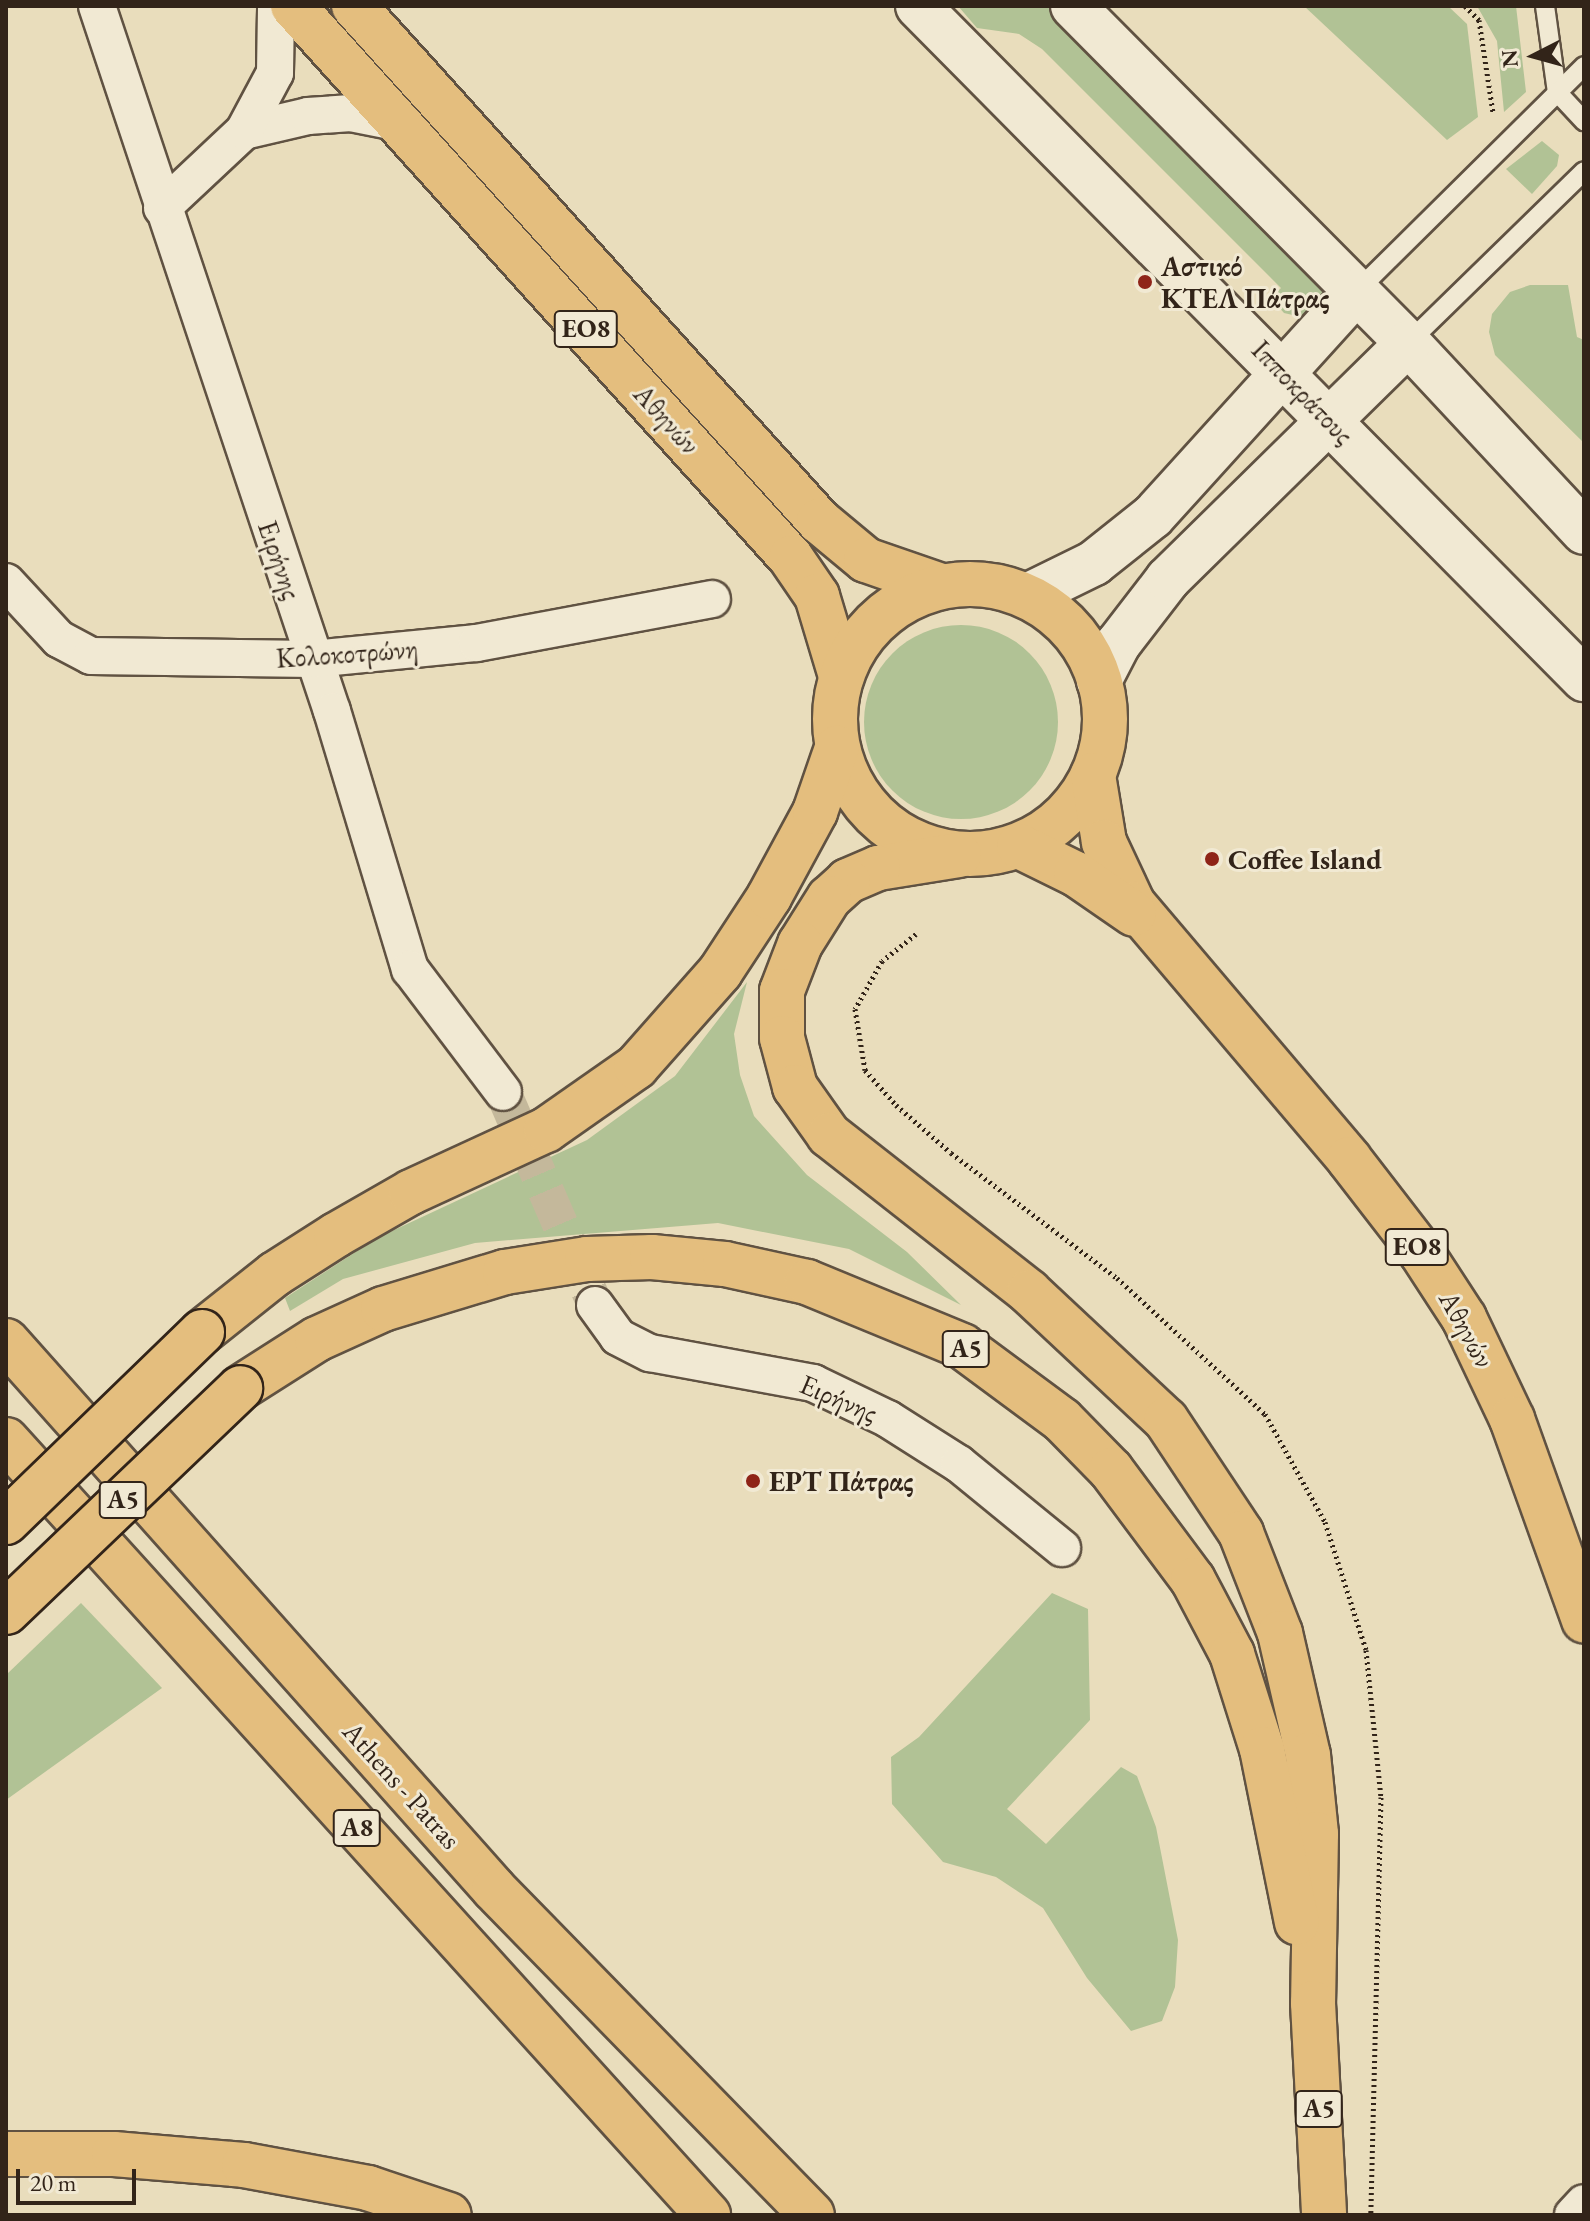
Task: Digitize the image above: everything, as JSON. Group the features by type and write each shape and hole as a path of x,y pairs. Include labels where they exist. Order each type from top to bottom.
{"main road":[{"name":"Αθηνών","path":"293,6 791,558 817,596 841,676"},
{"name":"Αθηνών","path":"354,6 819,521 866,560 941,586 999,587 1027,596 1072,631 1099,681 1103,744 1093,775 1063,818 1019,846 959,855 905,838 869,810 849,781 837,748 834,712 841,676 857,645 879,618 908,598 941,586"},
{"path":"6,1522 202,1332 275,1274 411,1192 546,1130 636,1067 720,972 769,897 815,812 837,748"},
{"name":"Αθηνών","path":"1093,775 1104,842 1116,874 1154,931 1358,1171 1464,1318 1512,1419 1582,1610"},
{"name":"Αθηνών","path":"1019,846 1076,874 1154,931"},
{"path":"959,855 878,868 848,881 829,898 800,944 782,991 782,1038 795,1087 829,1135 1029,1292 1155,1409 1241,1533 1280,1633 1308,1755 1316,1834 1313,2003"},
{"name":"Α5","path":"6,1612 240,1388 317,1339 383,1309 492,1275 587,1259 681,1260 807,1282 962,1346 1062,1420 1111,1470 1193,1580 1232,1654 1262,1749 1313,2003 1324,2215"},
{"name":"Athens - Patras","path":"6,1341 494,1889 812,2215"},
{"name":"Α8","path":"6,1440 708,2215"},
{"path":"6,2154 114,2154 244,2165 368,2188 449,2215"}],"street":[{"name":"Ειρήνης","path":"97,6 313,659 410,969 503,1092"},
{"path":"162,208 244,131 275,73 276,6"},
{"name":"Ιπποκράτους","path":"918,6 1281,369 1584,679"},
{"path":"1073,6 1408,343 1584,532"},
{"path":"244,131 308,116 351,113 400,123"},
{"path":"1027,596 1094,563 1153,516 1281,369 1357,291"},
{"path":"1099,681 1118,644 1168,579 1408,343"},
{"name":"Κολοκοτρώνη","path":"6,582 59,639 91,656 313,659 477,643 712,599"},
{"name":"Ειρήνης","path":"595,1305 618,1337 650,1353 813,1383 888,1419 959,1464 1062,1548"},
{"path":"1573,2215 1584,2203"}],"lane":[{"path":"1545,6 1557,92 1584,121"},
{"path":"1357,291 1584,66"},
{"path":"1408,343 1584,171"}],"path":[{"path":"1465,6 1479,20 1498,150"}],"green space":[{"path":"958,6 1049,6 1323,283 1326,294 1306,318 1284,313 1271,298 1281,288 1042,49 1019,34 977,28"},
{"path":"1304,6 1448,6 1467,24 1478,117 1447,140"},
{"path":"1477,6 1516,6 1526,92 1504,112 1497,41"},
{"path":"1542,141 1559,155 1557,166 1532,194 1506,169"},
{"path":"1530,285 1568,285 1577,337 1584,340 1584,443 1495,355 1489,332 1492,314 1510,292"},
{"path":"961,625 998,633 1015,641 1029,654 1042,668 1050,685 1058,722 1050,759 1042,776 1029,790 1015,803 998,811 961,819 924,811 907,803 893,790 880,776 872,759 864,722 872,685 880,668 893,654 907,641 924,633"},
{"path":"747,982 734,1034 740,1075 754,1116 807,1175 907,1252 961,1305 849,1249 718,1223 475,1243 343,1279 290,1311 285,1298 377,1238 587,1140 675,1076"},
{"path":"1052,1593 1088,1609 1090,1720 1007,1809 1046,1844 1121,1767 1137,1776 1156,1827 1178,1940 1175,1987 1162,2021 1131,2031 1087,1978 1043,1908 996,1877 943,1862 892,1804 891,1757 919,1737"},
{"path":"81,1603 162,1688 6,1800 6,1675"}],"tunnel":[{"path":"503,1092 595,1305"}],"place":[{"name":"Αστικό ΚΤΕΛ Πάτρας","path":"1145,282"},
{"name":"Coffee Island","path":"1212,859"},
{"name":"ΕΡΤ Πάτρας","path":"753,1481"}]}
